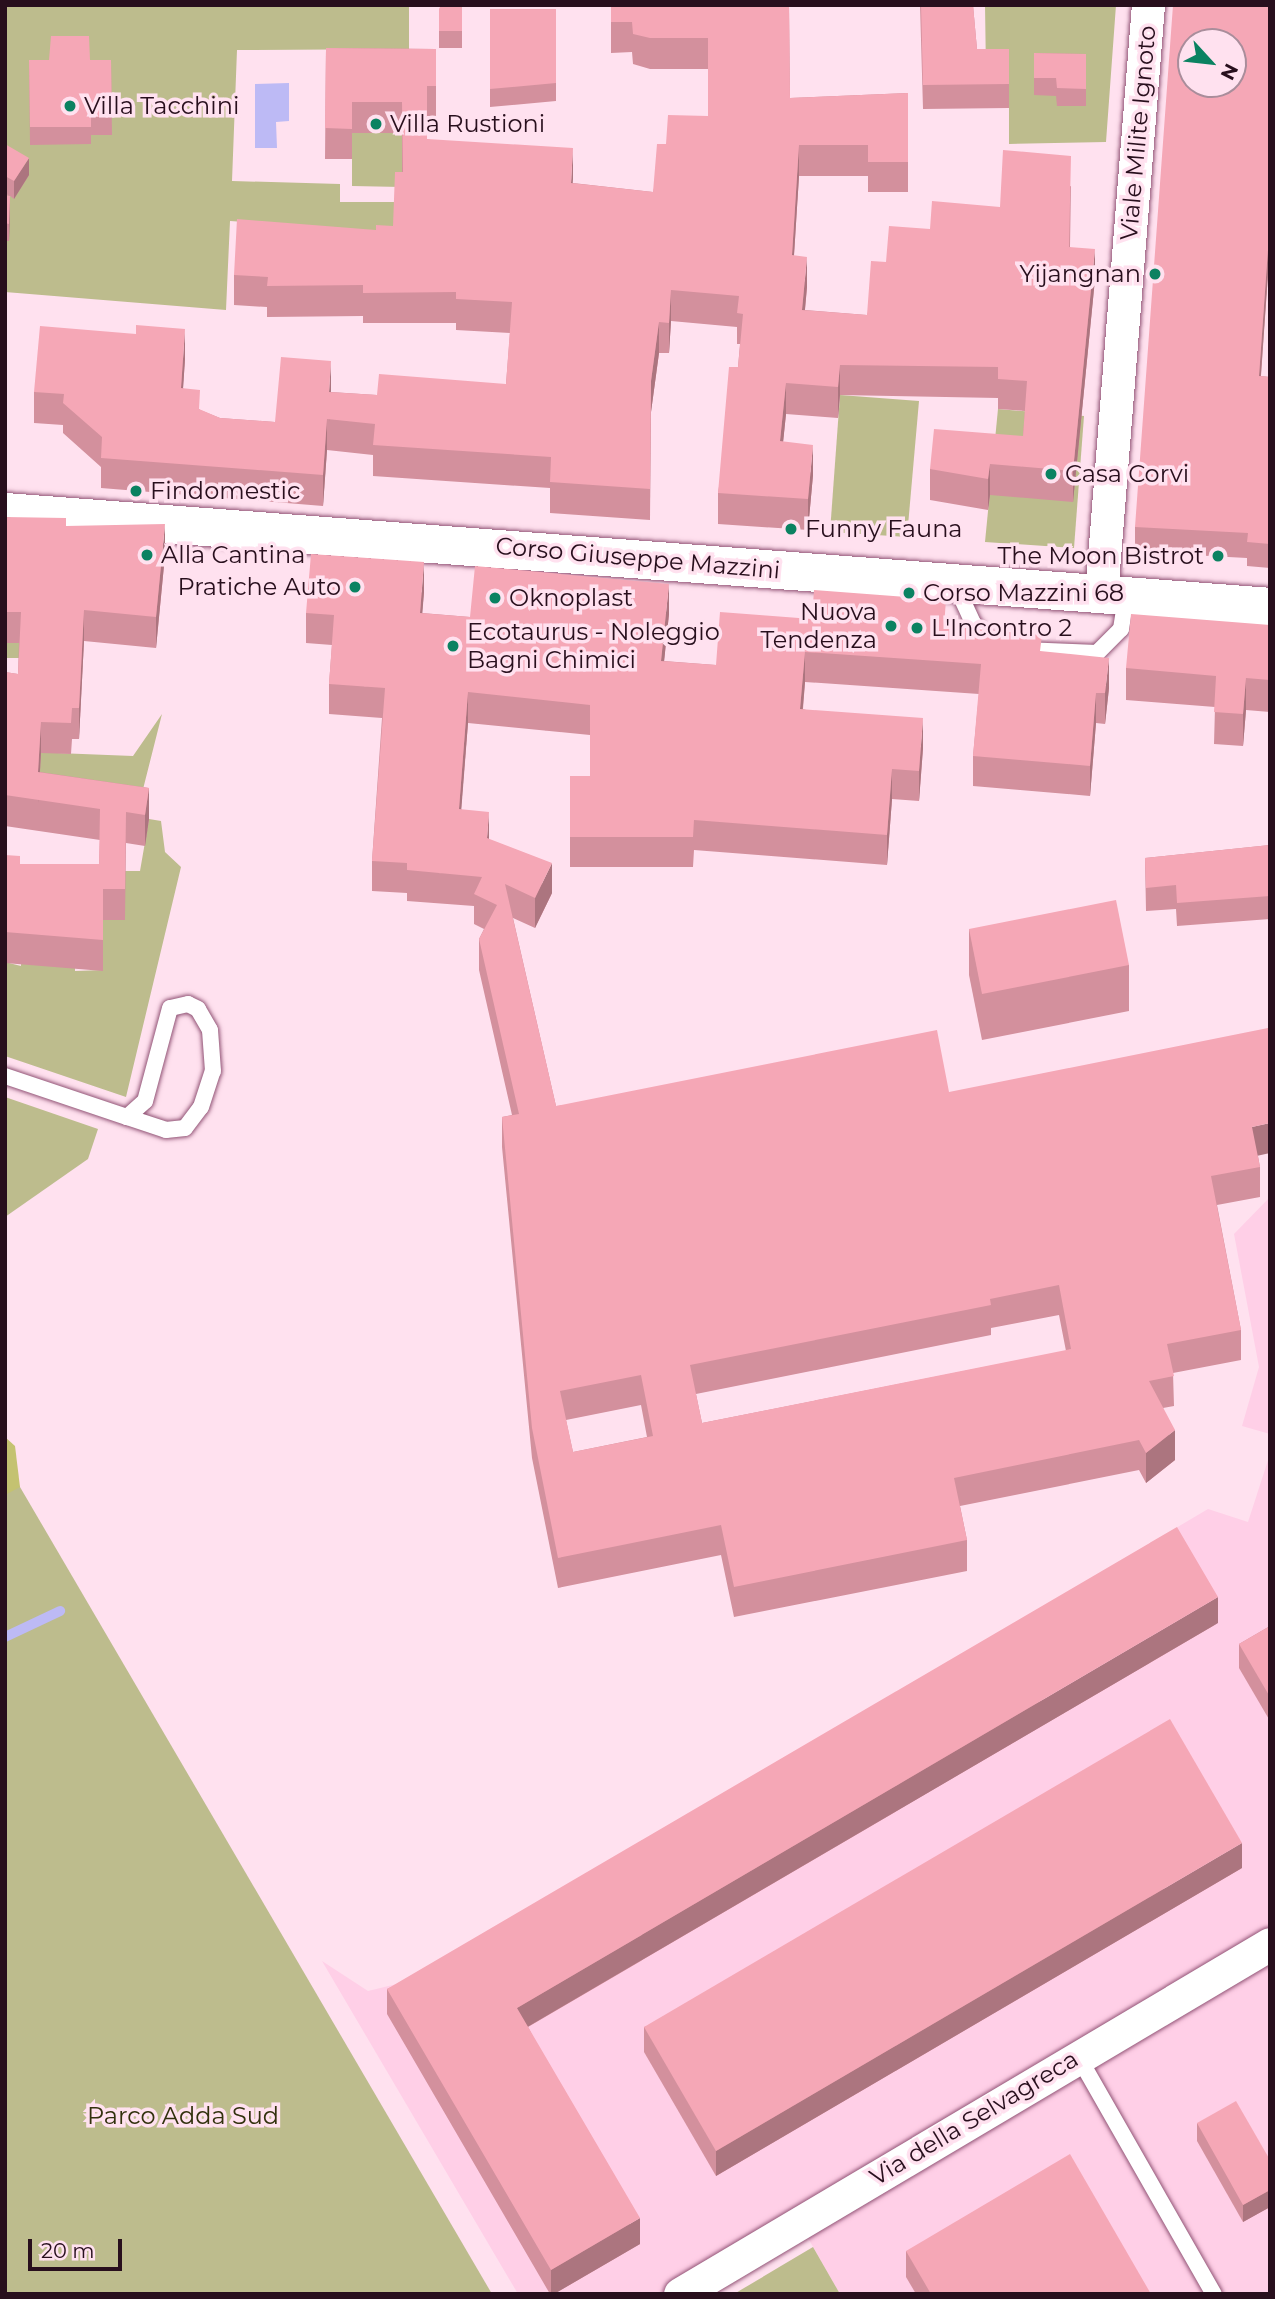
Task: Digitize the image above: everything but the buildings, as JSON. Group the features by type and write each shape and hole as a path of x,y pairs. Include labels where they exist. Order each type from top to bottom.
{"street":[{"name":"Viale Milite Ignoto","path":"1113,597 1148,5"},
{"name":"Corso Giuseppe Mazzini","path":"5,512 1270,607"},
{"name":"Via della Selvagreca","path":"680,2294 1270,1944"}],"lane":[{"path":"955,583 985,639 1010,650 1097,653 1121,629 1113,597"},
{"path":"5,1076 127,1117 174,1131 201,1107 214,1052 198,1009 188,1004 170,1008 145,1101 127,1117"},
{"path":"1078,2056 1214,2294"}],"shaded area":[{"path":"1270,1197 1270,1434 1242,1426 1259,1367 1234,1234"},
{"path":"5,1437 15,1446 20,1487 5,1495"},
{"path":"1270,1454 1270,1942 673,2294 518,2294 322,1961 368,1991 413,1980 1208,1509 1248,1522"},
{"path":"1270,1947 1270,2294 840,2294 800,2224"}],"green space":[{"path":"5,5 409,5 409,49 237,50 232,181 340,184 340,202 395,202 394,232 230,221 226,310 5,292 5,193 14,198 5,161","holes":["52,71 111,134 91,135 90,144 50,144"]},
{"path":"985,5 1116,5 1106,142 1009,144 1009,74 986,73"},
{"path":"352,133 402,133 402,187 352,186"},
{"path":"840,395 919,401 907,537 830,532"},
{"path":"998,409 1084,416 1074,548 985,542"},
{"path":"62,642 57,753 133,756 162,714 136,817 38,803 20,658 5,658 5,643"},
{"path":"149,819 161,821 165,852 181,867 126,1097 5,1056 5,962 21,966 21,954 75,959 75,971 103,970 103,920 125,920 125,871 140,871"},
{"path":"5,1097 98,1129 88,1159 5,1217"},
{"name":"Parco Adda Sud","path":"5,1462 20,1487 492,2294 5,2294"},
{"path":"813,2247 840,2294 734,2294"}],"water":[{"path":"289,83 289,121 276,122 277,148 255,148 255,84"}],"waterway":[{"path":"5,1637 60,1611"}],"place":[{"name":"Villa Tacchini","path":"70,106"},
{"name":"Villa Rustioni","path":"376,124"},
{"name":"Yijangnan","path":"1155,274"},
{"name":"Casa Corvi","path":"1051,474"},
{"name":"Findomestic","path":"136,491"},
{"name":"Funny Fauna","path":"791,529"},
{"name":"Alla Cantina","path":"147,555"},
{"name":"The Moon Bistrot","path":"1218,556"},
{"name":"Pratiche Auto","path":"355,587"},
{"name":"Corso Mazzini 68","path":"909,593"},
{"name":"Oknoplast","path":"495,598"},
{"name":"Nuova Tendenza","path":"891,626"},
{"name":"L'Incontro 2","path":"917,628"},
{"name":"Ecotaurus - Noleggio Bagni Chimici","path":"453,646"}]}
